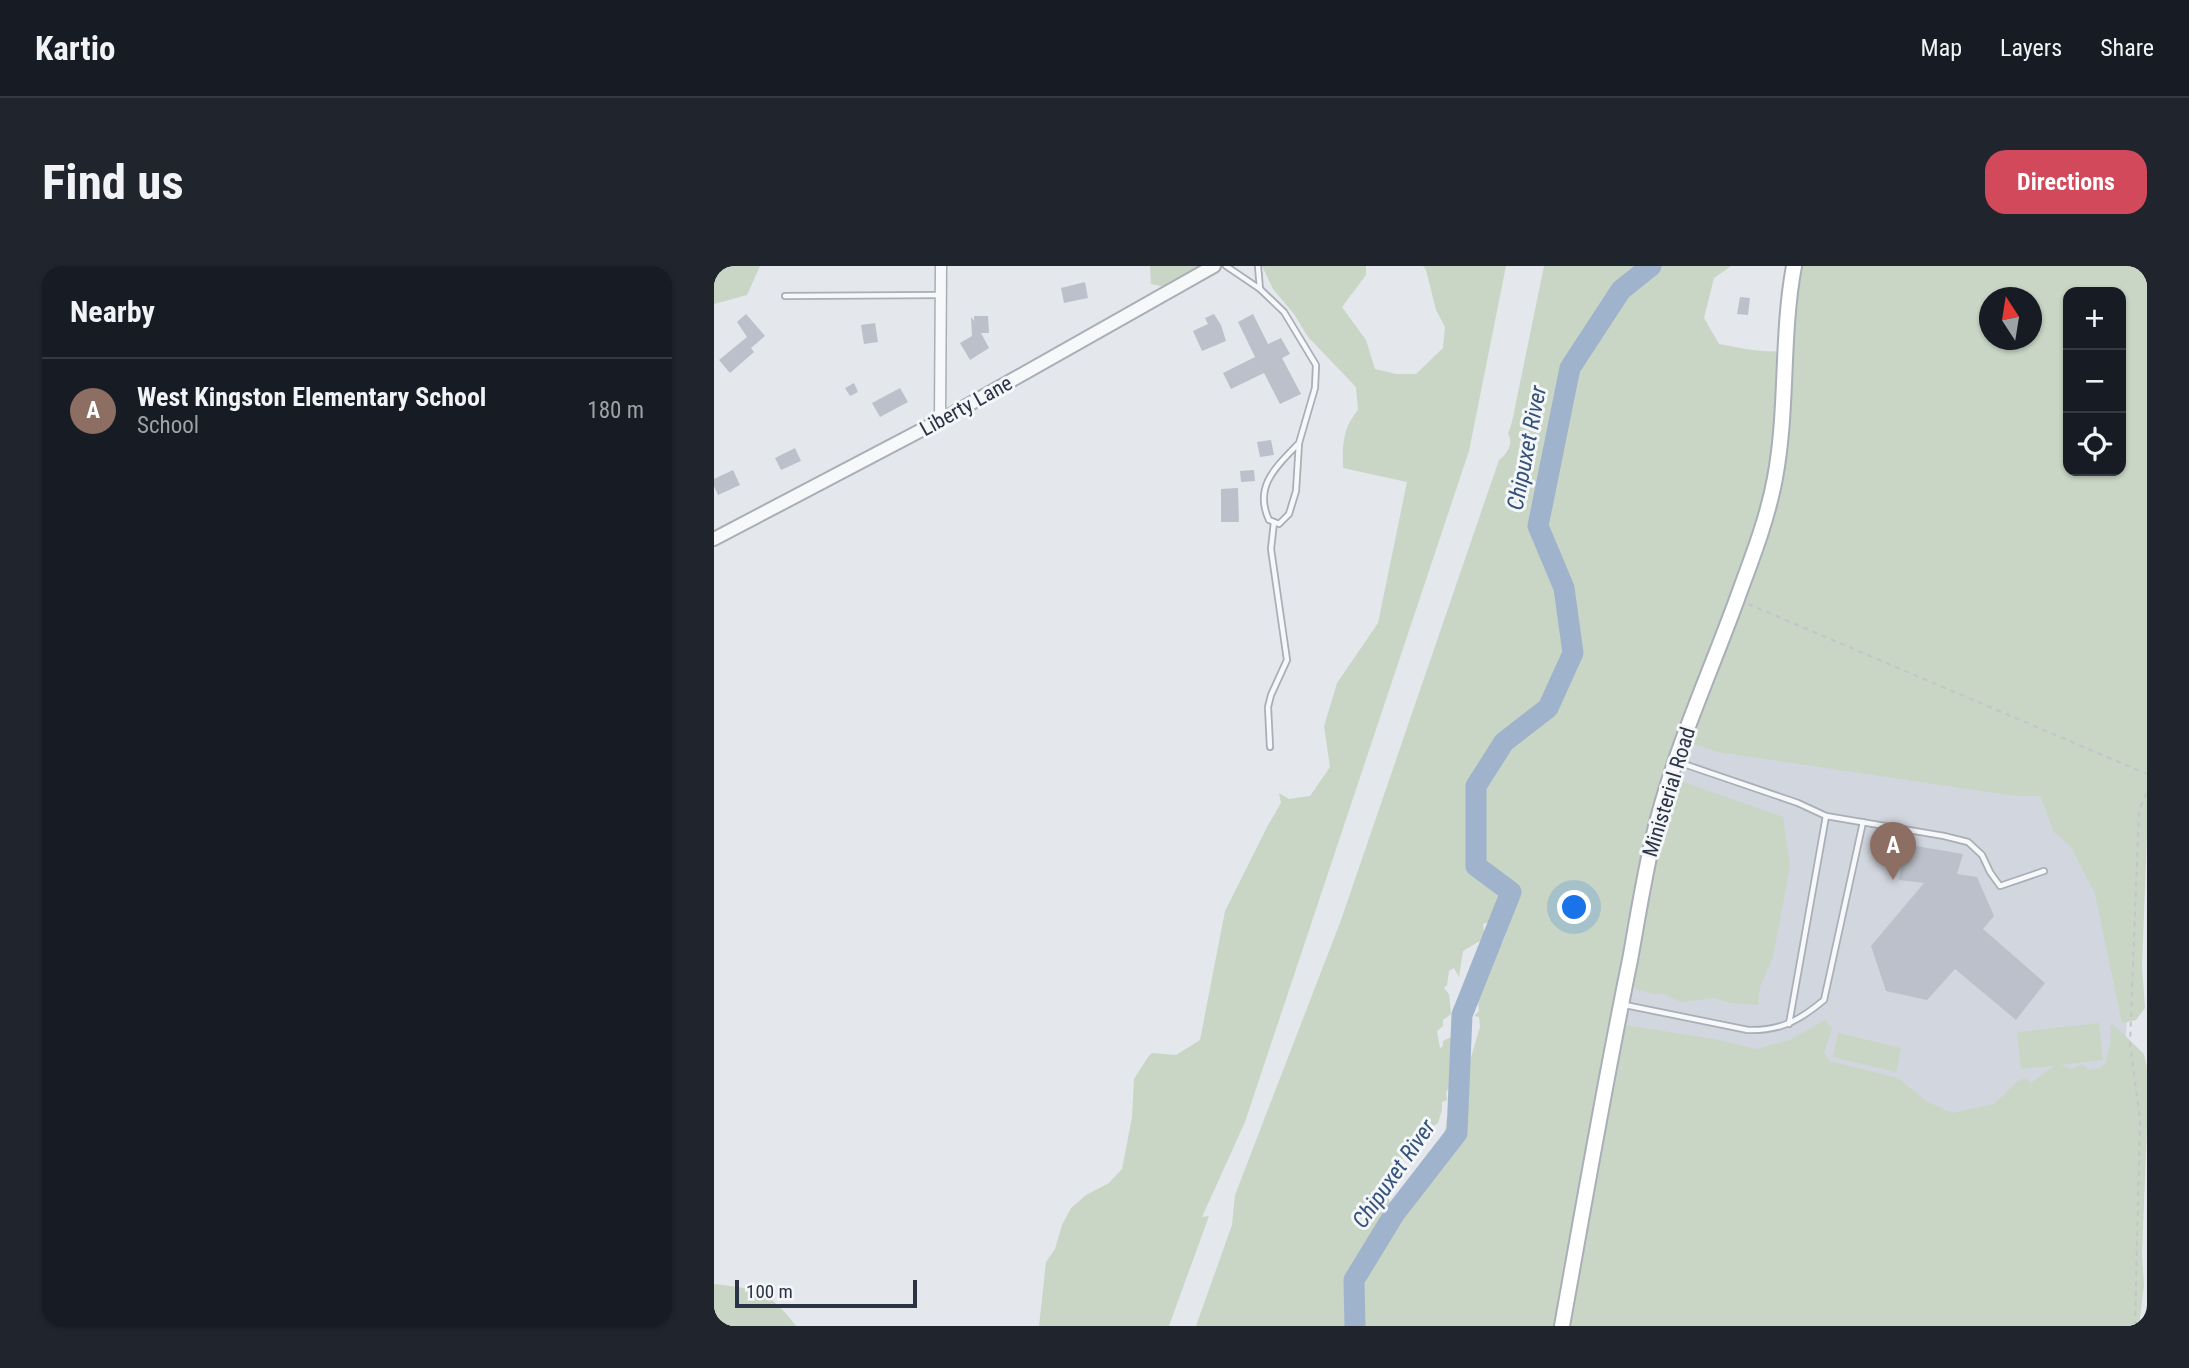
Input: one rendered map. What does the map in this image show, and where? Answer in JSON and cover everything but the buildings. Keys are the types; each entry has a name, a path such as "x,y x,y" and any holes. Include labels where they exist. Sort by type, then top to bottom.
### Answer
{"main road":[{"name":"Ministerial Road","path":"1562,1326 1620,1005 1659,814 1737,600 1767,513 1775,479 1784,400 1788,300 1794,266"}],"street":[{"path":"940,419 941,266"},
{"name":"Liberty Lane","path":"714,539 940,419 1214,266"}],"lane":[{"path":"1226,266 1259,289 1284,312 1316,365 1315,388 1299,443 1297,491 1289,514 1279,524 1269,520 1263,509 1264,492 1272,470 1299,443"},
{"path":"1258,266 1259,289"},
{"path":"785,296 941,295"},
{"path":"1270,747 1268,707 1287,660 1271,549 1273,522"},
{"path":"1677,762 1798,803 1826,816 1968,842 1982,855 2000,886 2044,872"},
{"path":"1789,1024 1826,816"},
{"path":"1620,1005 1748,1030 1789,1024 1804,1017 1824,1000 1863,822"}],"path":[{"path":"1737,600 2147,774"},
{"path":"2135,1326 2140,1120 2130,1043 2139,811 2147,791"}],"shaded area":[{"path":"1711,699 2136,785 2122,1140 1616,1070 1670,805"}],"green space":[{"path":"714,266 760,266 747,295 714,304"},
{"path":"1150,266 1199,266 1203,275 1175,289 1151,284"},
{"path":"1262,266 1366,266 1366,275 1342,307 1366,340 1375,369 1396,374 1416,374 1443,348 1445,327 1436,310 1423,266 1506,266 1469,451 1245,1122 1202,1217 1209,1216 1169,1326 1039,1326 1046,1262 1055,1249 1062,1225 1071,1208 1086,1195 1109,1183 1122,1169 1132,1117 1134,1079 1148,1057 1152,1053 1176,1055 1200,1040 1225,911 1281,803 1279,793 1289,799 1310,796 1330,767 1324,726 1337,683 1378,623 1407,482 1343,468 1344,437 1358,410 1356,387 1308,337 1294,314 1273,289"},
{"path":"1544,266 1731,266 1714,278 1704,318 1719,344 1751,350 1784,351 1793,266 2147,266 2147,835 2142,966 2145,1008 2136,1020 2122,1023 2095,894 2071,847 2054,832 2040,796 2015,796 1718,752 1684,740 1673,778 1783,817 1790,866 1773,957 1760,987 1758,1005 1731,1003 1714,998 1681,1002 1665,994 1653,994 1624,985 1619,1024 1714,1039 1756,1049 1790,1040 1825,1020 1832,1029 1824,1052 1829,1061 1898,1078 1926,1101 1952,1113 1994,1104 2017,1082 2025,1078 2031,1083 2054,1066 2021,1069 2017,1032 2099,1023 2103,1060 2059,1065 2072,1069 2082,1064 2089,1070 2100,1068 2106,1063 2111,1039 2110,1025 2114,1025 2144,1054 2147,1067 2142,1254 2144,1285 2139,1326 1196,1326 1232,1225 1235,1195 1341,920 1499,460 1509,448 1508,434","holes":["1500,911 1508,912 1507,928 1480,989 1479,1011 1474,1016 1479,1017 1480,1027 1463,1084 1447,1118 1443,1142 1425,1166 1397,1220 1392,1223 1386,1221 1386,1208 1390,1205 1387,1188 1394,1182 1393,1168 1398,1166 1399,1160 1405,1158 1412,1148 1412,1141 1422,1137 1425,1141 1432,1140 1433,1126 1438,1123 1442,1102 1447,1100 1452,1062 1456,1060 1453,1036 1443,1041 1440,1048 1437,1031 1443,1026 1443,1020 1451,1014 1449,994 1444,988 1449,971 1454,968 1459,977 1463,951 1485,938 1483,924 1498,919"]},
{"path":"1838,1033 1901,1048 1896,1072 1833,1057"},
{"path":"714,1284 761,1293 778,1305 796,1326 714,1326"}],"waterway":[{"name":"Chipuxet River","path":"1355,1326 1354,1280 1395,1213 1457,1133 1462,1015 1511,892 1476,866 1476,786 1504,742 1548,708 1573,653 1564,588 1538,526 1570,368 1621,290 1651,266"}],"place":[{"name":"West Kingston Elementary School","path":"1893,880"}]}
